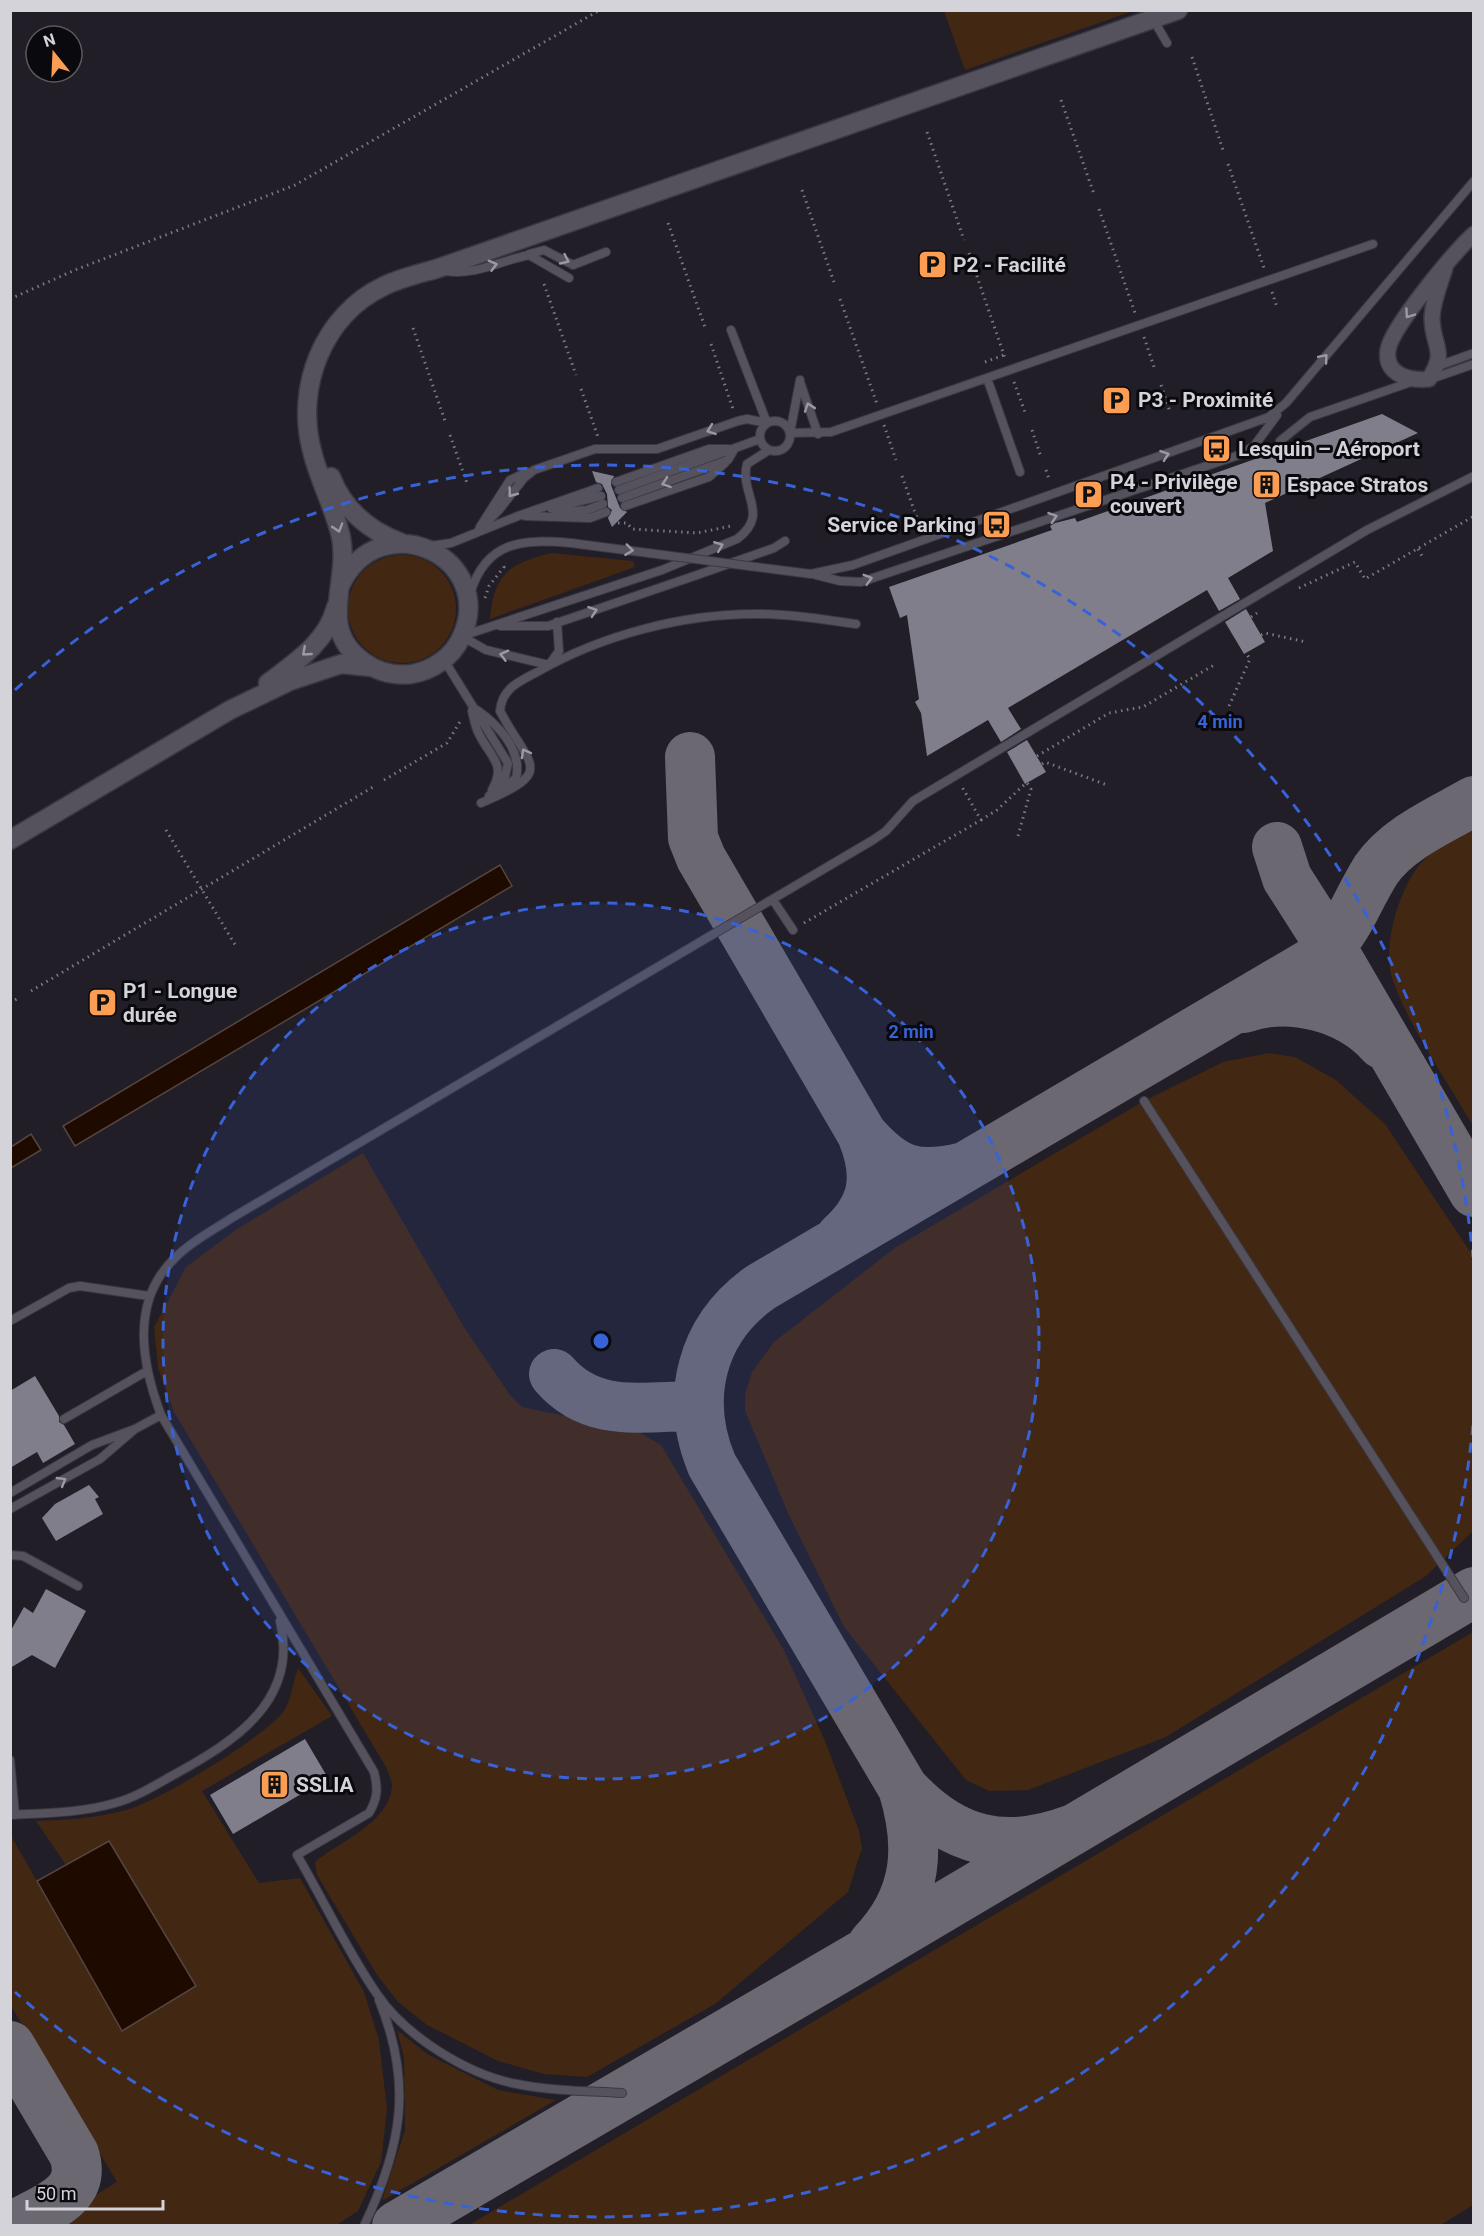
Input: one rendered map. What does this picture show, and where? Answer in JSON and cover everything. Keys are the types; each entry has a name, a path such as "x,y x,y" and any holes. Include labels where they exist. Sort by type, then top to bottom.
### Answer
{"street":[{"path":"230,710 314,645 332,619 344,555 340,535 316,467 308,432 307,396 314,365 325,342 340,321 367,296 403,278 436,269 1178,10"},
{"path":"1445,268 1432,319 1440,357 1438,366 1422,380 1405,378 1391,366 1388,348 1427,288 1473,234"},
{"path":"413,545 386,545 361,557 349,570 338,595 339,627 345,642 361,660 388,673 410,674 424,670 444,659 462,636 476,608 458,573 446,560 413,545 370,528 340,496 321,447 317,405 325,368 340,339 350,327 378,302 436,269"},
{"path":"10,840 230,710 312,672 341,664 374,668"}],"lane":[{"path":"1154,19 1167,43"},
{"path":"476,608 475,581 494,555 506,546 524,542 571,543 811,574 840,581 861,582 1239,454 1254,446 1286,403 1473,181"},
{"path":"478,531 499,510 524,478 534,470 595,449 657,449 747,419 767,423 781,422 790,433 818,434 1373,244"},
{"path":"436,269 458,273 544,250 573,265 606,252"},
{"path":"525,255 534,256 569,278"},
{"path":"731,330 767,423"},
{"path":"1438,366 1473,353"},
{"path":"1280,441 1310,417 1473,364"},
{"path":"987,378 1020,472"},
{"path":"462,636 662,570 737,539 747,532 753,521 754,510 744,475 747,464 769,450 782,449 789,442 800,380 818,434"},
{"path":"811,574 854,565 1252,425 1269,417 1286,403"},
{"path":"767,423 761,429 760,439 769,450"},
{"path":"735,448 728,460 709,477 621,494 735,448 760,439"},
{"path":"364,2226 393,2150 400,2091 398,2058 390,2026 377,1996 297,1855 369,1813 377,1795 374,1772 161,1414 147,1371 143,1332 149,1296 160,1275 176,1256 230,1219 873,840 886,831 913,801 955,775 1367,530 1472,479"},
{"path":"413,545 450,543 518,516 602,500 590,518 518,516"},
{"path":"495,625 534,628 557,622 774,548 785,541"},
{"path":"481,803 518,787 529,775 531,768 528,757 500,711 509,687 549,665 622,636 715,617 754,614 856,624"},
{"path":"549,665 559,651 557,622"},
{"path":"462,636 486,650 549,665"},
{"path":"444,659 471,705 478,734 498,770 493,789 481,803"},
{"path":"471,705 496,723 518,762 516,778 512,783 481,803"},
{"path":"773,900 793,930"},
{"path":"1144,1101 1464,1598"},
{"path":"10,1321 56,1294 80,1286 149,1296"},
{"path":"64,1419 147,1371"},
{"path":"10,1493 92,1445 135,1429 161,1414"},
{"path":"10,1509 100,1459 135,1429"},
{"path":"10,1555 23,1557 78,1586"},
{"path":"10,1760 13,1815 79,1811 116,1803 196,1763 241,1732 271,1697 286,1644 278,1614"},
{"path":"377,1996 400,2020 429,2044 453,2060 484,2074 515,2084 549,2089 622,2093"}],"path":[{"path":"10,299 75,270 295,185 600,10"},
{"path":"1192,57 1224,150"},
{"path":"1061,100 1094,194"},
{"path":"927,132 964,240"},
{"path":"1228,164 1265,273"},
{"path":"801,190 835,285"},
{"path":"1099,209 1137,317"},
{"path":"668,223 706,330"},
{"path":"969,253 1007,362"},
{"path":"544,284 576,375"},
{"path":"1270,287 1277,307"},
{"path":"840,298 878,409"},
{"path":"413,328 445,421"},
{"path":"1141,330 1155,370"},
{"path":"711,344 735,413"},
{"path":"985,362 1004,355"},
{"path":"1012,376 1026,415"},
{"path":"1161,385 1170,412"},
{"path":"581,389 598,439"},
{"path":"883,421 896,460"},
{"path":"1032,430 1041,457"},
{"path":"450,435 468,486"},
{"path":"1046,470 1049,479"},
{"path":"902,476 919,524"},
{"path":"1291,592 1355,562 1365,579 1473,516"},
{"path":"607,523 627,523 632,529 697,533 753,521"},
{"path":"1418,549 1422,556"},
{"path":"476,608 504,567 494,555"},
{"path":"1251,617 1261,611"},
{"path":"1262,635 1265,633 1306,642"},
{"path":"1229,706 1250,659 1246,653"},
{"path":"1037,756 1109,714 1143,707 1214,665"},
{"path":"384,780 447,742 464,716"},
{"path":"1042,764 1046,762 1107,785"},
{"path":"955,775 981,820"},
{"path":"793,930 981,820 1004,804 1026,783 1030,789 1018,836"},
{"path":"32,991 373,787"},
{"path":"166,830 237,948"},
{"path":"10,1003 20,997"}],"shaded area":[{"path":"944,10 1133,11 965,70"},
{"path":"552,553 633,561 635,567 490,619 495,591 506,573 525,561"},
{"path":"402,555 423,559 440,571 452,588 456,609 452,630 440,647 423,659 402,663 381,659 364,647 352,630 348,609 352,588 364,571 381,559"},
{"path":"1473,829 1473,1126 1410,1019 1393,981 1389,950 1396,913 1410,879 1435,850"},
{"path":"500,865 512,886 75,1146 63,1126"},
{"path":"1269,1053 1295,1057 1336,1080 1385,1124 1473,1256 1473,1531 1426,1576 1166,1737 1028,1790 989,1791 966,1780 844,1627 788,1513 745,1411 745,1394 752,1372 774,1342 896,1247 1144,1101 1223,1062"},
{"path":"31,1134 41,1150 11,1168 11,1147"},
{"path":"363,1153 464,1327 510,1395 522,1407 637,1431 661,1445 784,1650 825,1741 859,1831 862,1848 848,1892 715,2004 587,2077 544,2074 498,2061 427,2025 398,2002 377,1975 317,1875 315,1862 373,1821 383,1810 389,1798 391,1779 386,1767 174,1412 158,1368 154,1327 186,1267 237,1229"},
{"path":"1473,1632 1473,2205 1439,2226 469,2225"},
{"path":"298,1668 332,1716 202,1791 259,1883 300,1878 364,1992 379,2040 387,2109 381,2162 358,2211 335,2226 46,2225 117,2182 11,2006 10,1834 122,2030 109,1841 66,1865 36,1821 81,1818 126,1810 161,1795 210,1767 256,1736 284,1711"},
{"path":"109,1841 196,1986 122,2031 37,1881"},
{"path":"397,2030 427,2054 498,2090 556,2100 382,2201 405,2130 404,2057"}],"building":[{"path":"1382,414 1418,433 1265,503 1273,551 1228,578 1240,599 1219,611 1207,590 1008,708 1021,729 1001,742 988,720 927,756 921,713 915,702 919,699 907,615 900,618 889,587 1052,530 1050,526 1055,523 1075,518 1077,522"},
{"path":"592,471 614,476 611,485 620,508 627,512 612,527 608,518 612,510 608,507 607,494 602,484 596,482"},
{"path":"1246,609 1265,642 1244,654 1225,622"},
{"path":"1027,740 1046,772 1025,784 1007,752"},
{"path":"35,1376 59,1416 59,1422 64,1425 75,1444 43,1463 37,1452 10,1468 10,1391"},
{"path":"89,1485 99,1497 95,1499 103,1514 56,1541 42,1518 55,1504"},
{"path":"46,1589 86,1611 55,1668 32,1655 10,1668 10,1632 24,1607 33,1613"},
{"name":"SSLIA","path":"305,1739 328,1778 327,1783 315,1791 313,1787 233,1834 210,1795"}],"taxiway":[{"path":"690,757 693,838 701,858 862,1134"},
{"path":"1074,1829 1049,1837 1025,1841 1003,1842 981,1839 961,1832 941,1821 922,1807 903,1788 712,1465 699,1415 699,1390 712,1344 724,1323 761,1287 1315,961 1344,928 1376,870 1385,859 1408,839 1474,801"},
{"path":"1277,847 1287,878 1331,947 1474,1192"},
{"path":"1244,1008 1262,1003 1280,1002 1318,1006 1353,1021 1382,1044"},
{"path":"841,1237 861,1214 871,1190 871,1163 862,1134 885,1156 907,1169 932,1172 964,1167"},
{"path":"554,1374 569,1388 585,1398 602,1404 638,1408 697,1406"},
{"path":"397,2226 857,1958 1474,1592"},
{"path":"873,1944 899,1908 912,1870 912,1831 903,1788"},
{"path":"10,2046 74,2154 77,2169 75,2181 61,2199 14,2226"}],"place":[{"name":"P2 - Facilité","path":"932,265"},
{"name":"P3 - Proximité","path":"1117,400"},
{"name":"Lesquin – Aéroport","path":"1217,449"},
{"name":"Espace Stratos","path":"1266,485"},
{"name":"P4 - Privilège couvert","path":"1089,494"},
{"name":"Service Parking","path":"997,525"},
{"name":"P1 - Longue durée","path":"102,1003"},
{"name":"SSLIA","path":"275,1785"}]}
